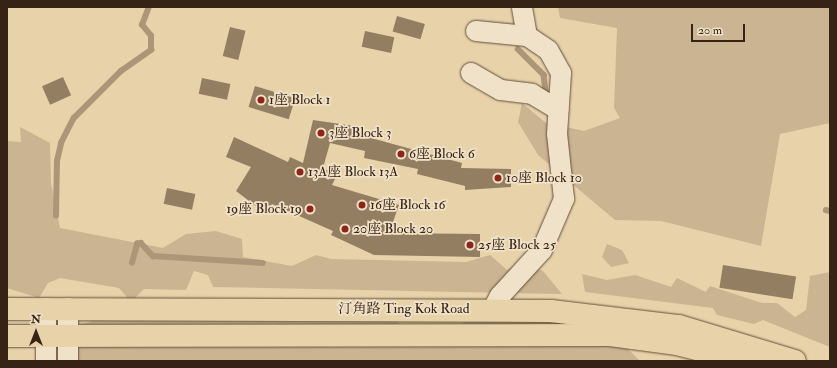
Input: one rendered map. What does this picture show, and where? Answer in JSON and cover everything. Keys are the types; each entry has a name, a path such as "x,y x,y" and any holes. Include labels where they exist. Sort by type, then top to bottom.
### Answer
{"main road":[{"name":"汀角路 Ting Kok Road","path":"7,308 493,309 658,322 736,341 795,361"},
{"name":"汀角路 Ting Kok Road","path":"7,336 610,335 677,344 743,361"}],"street":[{"path":"522,7 527,36"},
{"path":"476,31 527,36 548,50 561,73 557,134 564,199 558,219 542,250 500,296 493,309"},
{"path":"471,73 502,90 532,94 559,110"},
{"path":"46,308 46,361"},
{"path":"68,308 68,361"}],"shaded area":[{"path":"558,7 830,7 830,123 780,134 761,246 661,221 615,220 538,155 518,122 522,103 546,123 584,131 620,118 614,108 617,28 560,18"},
{"path":"20,127 50,143 51,183 60,228 163,248 186,234 216,231 242,239 243,257 292,266 316,255 331,259 466,262 490,255 507,270 521,263 543,271 562,294 213,287 208,275 194,271 186,290 144,289 131,302 119,288 60,278 48,283 39,298 7,288 7,141 21,142"},
{"path":"607,244 622,250 629,263 611,267 602,257"},
{"path":"830,272 830,347 763,320 754,324 717,315 713,308 585,292 582,274 607,280 635,275 671,287 677,278 706,292 710,286 762,303 777,303 795,317 806,310 810,276"},
{"path":"104,305 392,317 406,330 438,335 471,319 545,321 587,335 619,340 640,361 59,361 70,327 90,322"}],"building":[{"path":"397,16 425,24 420,39 393,31"},
{"path":"230,27 246,31 238,60 223,56"},
{"path":"365,31 394,37 391,53 362,47"},
{"path":"63,77 71,95 50,105 42,86"},
{"path":"202,78 230,84 227,100 199,94"},
{"path":"255,86 295,98 289,119 249,107"},
{"path":"313,120 354,126 353,133 462,163 461,168 511,169 511,187 465,190 465,186 417,174 418,169 364,158 365,151 330,143 323,168 337,175 332,185 399,205 389,233 480,234 480,257 374,255 331,235 333,231 272,204 266,214 236,191 251,167 226,157 234,137 288,162 290,157 303,163"},
{"path":"167,188 195,194 192,210 164,204"},
{"path":"723,265 796,277 792,299 719,288"}],"waterway":[{"path":"56,216 57,161 61,143 74,118 121,71 151,50 151,36 142,25 149,7"},
{"path":"518,49 544,75 547,98"},
{"path":"826,210 830,211"},
{"path":"132,263 137,244 141,243 153,256 263,263"}],"place":[{"name":"1座 Block 1","path":"261,100"},
{"name":"3座 Block 3","path":"321,133"},
{"name":"6座 Block 6","path":"401,154"},
{"name":"13A座 Block 13A","path":"300,172"},
{"name":"10座 Block 10","path":"498,178"},
{"name":"16座 Block 16","path":"362,205"},
{"name":"19座 Block 19","path":"310,209"},
{"name":"20座 Block 20","path":"345,229"},
{"name":"25座 Block 25","path":"470,245"}]}
